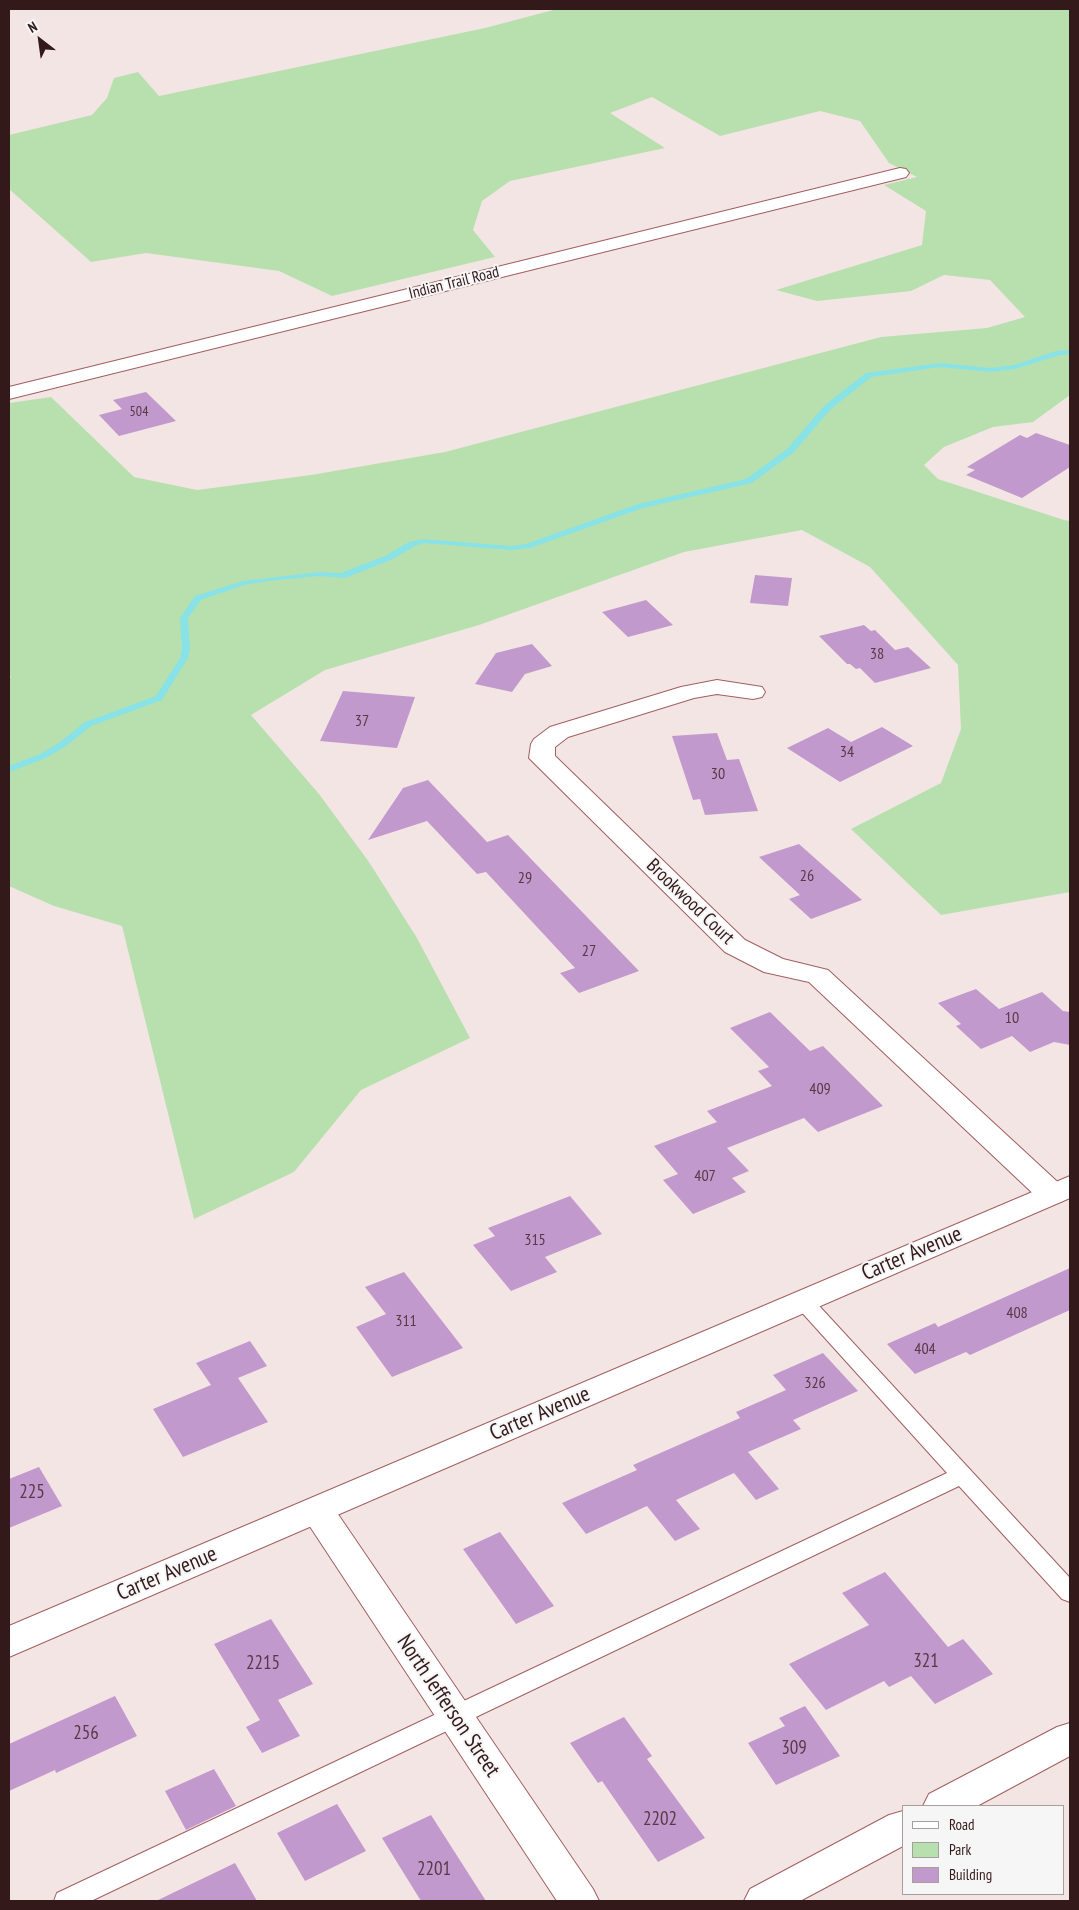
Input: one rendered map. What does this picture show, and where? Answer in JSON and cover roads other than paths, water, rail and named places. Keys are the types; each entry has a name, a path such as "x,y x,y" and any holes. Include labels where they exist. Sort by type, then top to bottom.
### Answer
{"street":[{"name":"Indian Trail Road","path":"9,393 900,173"},
{"name":"Brookwood Court","path":"753,692 717,687 559,732 543,744 542,758 734,946 774,966 818,976 1061,1190"},
{"name":"Carter Avenue","path":"9,1642 1061,1190"},
{"name":"North Jefferson Street","path":"317,1510 579,1901"},
{"path":"944,1805 1070,1738"},
{"path":"764,1901 902,1828"}],"lane":[{"path":"803,1301 1070,1593"},
{"path":"66,1901 963,1475"}],"waterway":[{"path":"9,769 43,756 63,744 88,724 159,698 184,658 186,649 184,618 198,598 243,583 269,579 319,574 342,576 388,558 412,544 424,541 511,548 527,546 641,506 749,481 790,451 828,407 869,375 940,365 991,370 1015,367 1059,353 1070,352"}]}
